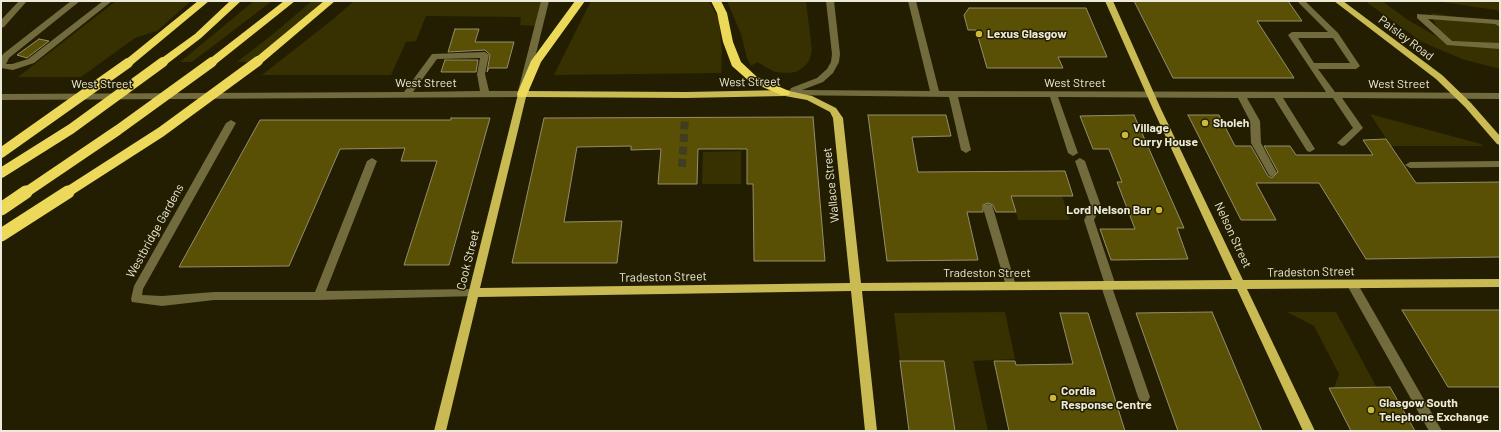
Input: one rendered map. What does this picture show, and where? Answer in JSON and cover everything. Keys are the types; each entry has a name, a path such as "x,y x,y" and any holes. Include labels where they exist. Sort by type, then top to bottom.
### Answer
{"highway":[{"path":"1,153 128,63 204,1"},
{"path":"1,173 71,129 164,62 198,36 236,1"},
{"path":"1,209 118,130 212,62 290,1"},
{"path":"1,235 155,136 258,62 330,1"},
{"path":"522,94 536,61 580,1"},
{"path":"716,1 722,13 728,42 736,64 753,78 785,93"}],"main road":[{"name":"Nelson Street","path":"1109,1 1309,431"},
{"name":"Paisley Road","path":"1338,1 1439,77 1459,96 1500,142"},
{"name":"West Street","path":"522,94 686,95 785,93"},
{"name":"Wallace Street","path":"785,93 809,98 833,110 838,118 871,431"},
{"name":"Cook Street","path":"440,431 522,94"},
{"name":"Tradeston Street","path":"474,293 856,287 1241,286 1500,283"}],"street":[{"path":"1,25 23,1"},
{"path":"76,1 6,56 2,64 5,67 13,67 31,61 108,1"},
{"path":"522,94 545,1"},
{"path":"785,93 820,80 830,71 835,62 836,54 830,1"},
{"path":"912,1 935,94"},
{"path":"1301,1 1335,35 1356,66 1312,66"},
{"path":"1500,24 1497,22 1420,16 1450,43 1500,46"},
{"path":"1335,35 1292,34 1312,66 1358,128 1342,143"},
{"path":"406,95 435,56 485,55 481,74 485,94"},
{"name":"West Street","path":"785,93 1500,96"},
{"name":"West Street","path":"1,97 522,94"},
{"path":"953,94 966,150"},
{"path":"1053,94 1096,206 1089,220 1144,397"},
{"path":"1241,95 1255,121 1256,143 1272,173"},
{"path":"1277,95 1310,149"},
{"name":"Westbridge Gardens","path":"231,123 138,289 136,299 162,301 214,296 319,296 474,293"},
{"path":"319,296 372,161"},
{"path":"1410,165 1500,164"},
{"path":"988,208 1012,286"},
{"path":"1352,284 1436,431"}],"shaded area":[{"path":"116,1 191,1 157,31 135,38 81,77 18,77"},
{"path":"254,1 272,1 192,62 180,62"},
{"path":"312,1 324,1 302,22 251,62 237,62 273,34"},
{"path":"354,1 542,1 536,26 520,25 521,17 426,16 416,41 406,42 391,75 262,75"},
{"path":"591,1 709,1 719,20 722,51 721,73 554,75"},
{"path":"727,1 806,1 812,51 809,61 804,67 796,72 787,73 775,72 757,62 751,66 747,58 741,34"},
{"path":"1365,1 1382,1 1408,20 1441,39 1431,13 1500,23 1500,69 1462,59 1422,42"},
{"path":"1436,1 1500,1 1500,12 1496,10"},
{"path":"1370,114 1481,144 1483,146 1391,146"},
{"path":"741,151 741,184 702,184 703,152"},
{"path":"1011,196 1062,196 1070,220 1018,220"},
{"path":"1005,312 1015,359 973,361 988,431 955,431 944,361 900,361 894,313"},
{"path":"1287,312 1336,312 1377,388 1334,388 1339,374 1314,326"}],"building":[{"path":"1134,1 1288,1 1302,21 1257,21 1294,78 1173,78"},
{"path":"969,8 1086,8 1107,57 1058,57 1063,68 987,68 976,30 968,30 964,15"},
{"path":"455,29 479,29 475,42 514,42 507,68 489,68 487,72 490,55 485,50 448,52"},
{"path":"39,39 49,41 27,58 17,55"},
{"path":"445,60 478,60 476,72 441,72"},
{"path":"868,115 946,115 951,136 912,137 918,172 1065,171 1073,196 1011,196 1016,212 996,212 993,205 988,203 983,205 983,212 967,212 978,260 887,261"},
{"path":"1134,115 1184,228 1177,228 1188,259 1111,260 1100,229 1135,229 1117,182 1122,182 1109,149 1093,149 1080,116"},
{"path":"1188,115 1219,115 1235,146 1251,146 1268,176 1272,178 1278,172 1264,146 1290,146 1296,155 1373,155 1363,140 1386,139 1416,183 1500,182 1500,257 1366,259 1319,183 1256,183 1276,220 1241,220"},
{"path":"813,117 825,261 754,261 753,184 747,184 747,149 698,149 697,184 658,184 661,149 631,150 631,146 577,147 564,222 622,221 617,263 512,263 544,118"},
{"path":"451,118 490,118 449,265 404,265 437,161 401,161 405,148 340,149 289,266 179,267 260,120 451,120"},
{"path":"1402,310 1500,310 1500,387 1448,387"},
{"path":"1212,312 1262,431 1178,431 1136,313"},
{"path":"1060,313 1088,313 1125,431 1009,431 994,361 1015,361 1016,365 1073,364"},
{"path":"900,361 944,361 955,431 909,431"},
{"name":"Glasgow South Telephone Exchange","path":"1390,387 1415,431 1351,431 1329,388"}],"tunnel":[{"path":"682,167 685,117"}],"place":[{"name":"Lexus Glasgow","path":"979,34"},
{"name":"Sholeh","path":"1205,123"},
{"name":"Village Curry House","path":"1125,135"},
{"name":"Lord Nelson Bar","path":"1159,210"},
{"name":"Cordia Response Centre","path":"1053,398"},
{"name":"Glasgow South Telephone Exchange","path":"1371,410"}]}
